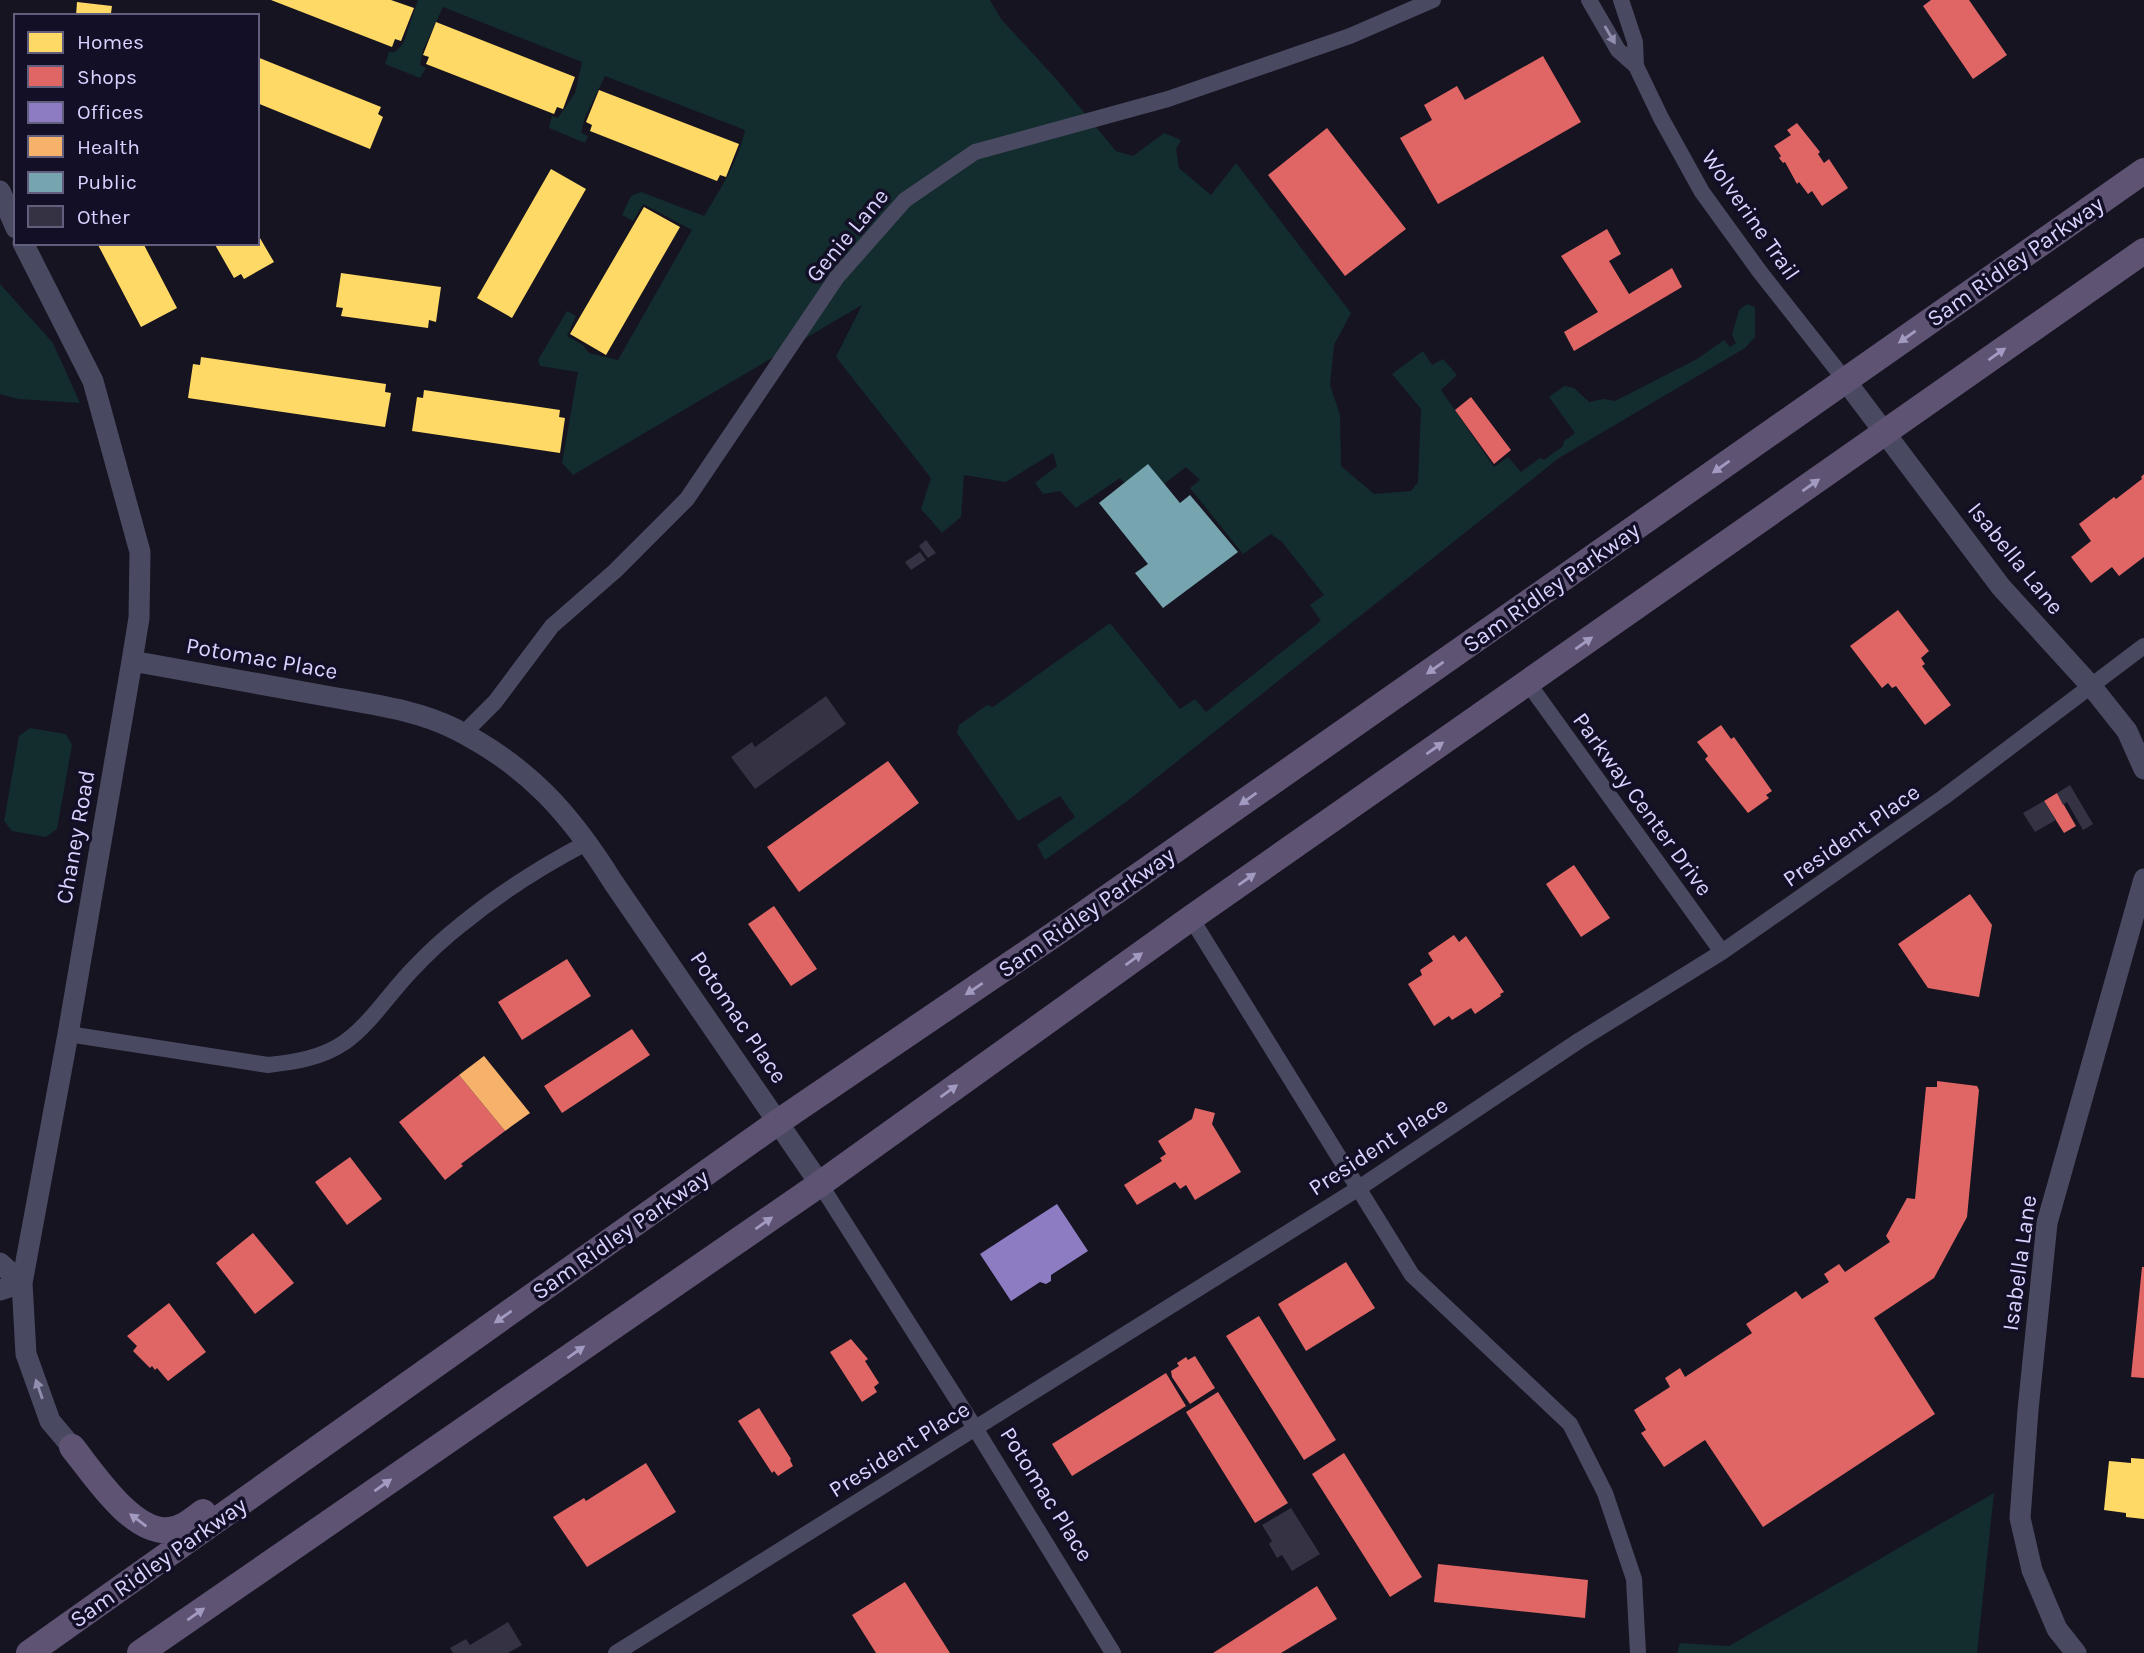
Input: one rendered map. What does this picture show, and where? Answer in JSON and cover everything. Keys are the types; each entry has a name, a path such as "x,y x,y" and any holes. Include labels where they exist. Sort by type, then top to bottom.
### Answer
{"main road":[{"name":"Sam Ridley Parkway","path":"29,1653 778,1122 1071,923 2144,171"},
{"path":"140,1653 820,1184 1191,918 2144,251"},
{"path":"72,1447 136,1521 152,1530 169,1530 182,1527 328,1426 426,1372"}],"street":[{"name":"Genie Lane","path":"463,734 495,702 552,626 615,571 687,499 837,277 905,200 975,152 1168,99 1350,36 1433,0"},
{"name":"Wolverine Trail","path":"1589,0 1618,50 1636,66 1702,192 1760,272 1845,380"},
{"name":"Wolverine Trail","path":"1621,0 1635,42 1636,66"},
{"path":"0,191 14,223"},
{"name":"Chaney Road","path":"24,245 93,381 140,552 139,618 68,1034 22,1283 26,1354 50,1421 72,1447"},
{"name":"Isabella Lane","path":"1845,380 2001,587 2092,687 2127,731 2144,769"},
{"name":"President Place","path":"616,1653 1359,1188 1580,1040 1722,952 1944,797 2144,646"},
{"name":"Potomac Place","path":"132,661 400,710 453,728 495,753 536,783 572,820 588,842 820,1184 975,1428 1113,1653"},
{"name":"Parkway Center Drive","path":"1528,682 1722,952"},
{"path":"68,1034 268,1065 299,1061 324,1053 345,1042 369,1019 411,970 462,923 549,863 588,842"},
{"name":"Isabella Lane","path":"2076,1653 2057,1629 2036,1580 2020,1518 2028,1410 2047,1223 2141,905 2144,879"},
{"path":"1191,918 1412,1275 1570,1424 1605,1493 1634,1579 1638,1653"},
{"path":"0,1263 22,1283"},
{"path":"0,1290 22,1283"}],"green space":[{"path":"418,0 990,0 1001,19 1057,80 1116,151 1133,156 1164,133 1181,140 1176,149 1179,168 1211,195 1236,163 1351,313 1334,345 1330,385 1340,415 1341,466 1374,494 1411,491 1418,482 1421,409 1392,374 1423,351 1432,365 1443,359 1457,375 1441,390 1494,467 1508,457 1521,472 1540,458 1544,460 1575,433 1549,397 1564,386 1574,388 1589,402 1604,399 1615,401 1697,359 1724,340 1730,347 1736,343 1732,335 1739,310 1747,304 1755,307 1755,337 1745,348 1559,458 1126,802 1045,860 1037,845 1075,817 1060,796 1018,821 957,733 959,725 987,705 993,707 1110,623 1180,709 1195,699 1206,712 1321,621 1310,605 1324,595 1282,542 1271,534 1243,554 1190,488 1200,480 1186,467 1164,484 1148,465 1125,483 1120,478 1076,508 1060,491 1043,494 1035,483 1057,466 1053,453 1006,482 964,475 961,517 942,533 921,509 931,478 836,357 862,305 573,475 562,463 578,372 540,366 538,360 567,311 576,316 567,336 583,345 589,353 618,360 692,230 643,204 633,221 622,215 631,196 641,192 704,216 723,185 745,130 605,76 585,117 581,133 588,136 585,143 549,128 552,116 558,118 575,93 582,62 443,7 423,50 420,65 426,68 420,78 385,64 389,52 395,52 403,44"},
{"path":"0,284 53,343 80,403 18,399 0,394"},
{"path":"30,728 66,734 72,745 57,829 46,837 12,831 4,821 19,736"},
{"path":"1994,1493 1977,1653 1677,1653 1680,1643 1729,1646"}],"building: Homes":[{"path":"271,0 391,0 414,8 401,41 395,39 392,47"},
{"path":"77,2 112,6 111,13 115,14 76,14"},
{"path":"436,22 575,77 563,109 557,107 554,114 426,64 429,57 423,55"},
{"path":"259,58 381,107 378,114 383,117 370,149 259,104"},
{"path":"599,90 739,144 726,177 720,175 717,181 590,131 592,125 586,122"},
{"path":"551,169 586,189 512,318 477,298"},
{"path":"644,207 680,227 606,355 570,334"},
{"path":"259,236 274,262 244,279 241,274 234,278 215,245 259,245"},
{"path":"98,245 144,245 177,308 141,327"},
{"path":"341,273 441,287 436,322 429,320 428,328 341,316 343,308 336,307"},
{"path":"201,357 386,384 385,392 391,393 385,427 188,398 193,364 200,365"},
{"path":"424,390 560,410 559,417 565,418 560,453 412,431 417,397 423,398"},
{"path":"2131,1458 2144,1459 2144,1519 2104,1510 2109,1461 2131,1463"}],"building: Shops":[{"path":"1931,0 1969,0 2007,55 1973,79 1923,6"},
{"path":"1543,56 1581,122 1438,204 1400,138 1432,120 1424,105 1457,86 1465,100"},
{"path":"1797,123 1820,152 1818,154 1824,163 1829,159 1848,188 1822,206 1812,191 1808,194 1799,182 1797,184 1774,146 1791,135 1787,130"},
{"path":"1327,128 1406,229 1345,276 1268,175"},
{"path":"1607,229 1621,254 1609,261 1629,294 1672,268 1682,287 1574,351 1564,332 1598,312 1561,256"},
{"path":"1471,397 1511,450 1494,464 1455,410"},
{"path":"2144,474 2144,557 2119,576 2112,567 2091,583 2071,557 2091,541 2079,524 2142,479"},
{"path":"1898,610 1929,651 1921,658 1925,664 1922,666 1951,705 1925,725 1896,686 1892,688 1888,683 1882,688 1850,646"},
{"path":"1721,725 1731,739 1734,737 1772,791 1766,795 1769,798 1748,813 1705,759 1708,756 1697,742"},
{"path":"888,761 919,803 799,892 767,847"},
{"path":"2057,793 2076,826 2064,833 2044,801"},
{"path":"1574,865 1610,918 1581,937 1546,884"},
{"path":"1970,894 1992,925 1979,997 1928,988 1898,944"},
{"path":"774,906 817,969 791,986 748,924"},
{"path":"1454,935 1459,942 1466,936 1504,992 1475,1014 1471,1008 1452,1020 1449,1016 1434,1026 1408,984 1422,975 1420,970 1433,961 1428,953"},
{"path":"567,959 591,996 522,1040 498,1002"},
{"path":"632,1029 650,1055 562,1113 544,1086"},
{"path":"459,1075 505,1131 461,1164 463,1166 445,1180 399,1122"},
{"path":"1937,1081 1977,1086 1979,1090 1967,1217 1934,1278 1874,1318 1935,1414 1763,1527 1705,1440 1664,1467 1641,1433 1646,1430 1634,1410 1670,1387 1665,1378 1680,1368 1685,1377 1752,1333 1746,1324 1796,1291 1802,1299 1829,1282 1824,1274 1839,1264 1845,1272 1890,1242 1886,1236 1907,1198 1915,1199 1926,1087 1937,1087"},
{"path":"1195,1108 1215,1113 1212,1124 1241,1172 1195,1200 1186,1185 1180,1189 1175,1182 1137,1205 1124,1185 1162,1161 1160,1158 1166,1154 1158,1141 1192,1119"},
{"path":"350,1157 382,1199 347,1225 315,1182"},
{"path":"253,1233 294,1283 255,1314 216,1263"},
{"path":"1346,1262 1375,1308 1306,1351 1278,1304"},
{"path":"2144,1267 2144,1378 2131,1377"},
{"path":"169,1303 206,1352 168,1381 157,1368 150,1368 133,1351 137,1346 127,1336"},
{"path":"1259,1316 1336,1440 1304,1460 1226,1336"},
{"path":"851,1339 868,1359 865,1361 879,1383 874,1387 877,1392 862,1402 830,1352"},
{"path":"1195,1356 1215,1388 1190,1404 1172,1377 1171,1371 1186,1357 1188,1360"},
{"path":"1166,1373 1186,1406 1072,1476 1052,1444"},
{"path":"1218,1392 1288,1503 1255,1523 1186,1412"},
{"path":"759,1408 793,1466 778,1476 774,1471 772,1473 738,1421"},
{"path":"1344,1453 1422,1577 1390,1597 1312,1474"},
{"path":"646,1463 676,1512 587,1567 553,1517 584,1498 586,1501"},
{"path":"1438,1564 1588,1580 1585,1618 1434,1602"},
{"path":"905,1582 950,1653 876,1653 852,1615"},
{"path":"1317,1586 1337,1619 1281,1653 1213,1653"}],"building: Offices":[{"path":"1057,1204 1088,1251 1051,1275 1051,1281 1046,1284 1040,1282 1011,1301 980,1254"}],"building: Health":[{"path":"484,1056 530,1113 505,1131 459,1075"}],"building: Public":[{"path":"1148,464 1180,503 1190,495 1238,552 1163,608 1135,573 1148,564 1099,503"}],"building: Other":[{"path":"926,540 936,553 928,558 919,546"},
{"path":"920,552 926,560 911,570 905,562"},
{"path":"826,696 846,724 755,789 731,757 752,742 755,747"},
{"path":"2070,785 2093,824 2083,830 2067,802 2063,805 2057,793"},
{"path":"2044,801 2056,820 2035,832 2023,813"},
{"path":"1291,1508 1320,1554 1292,1571 1282,1555 1277,1558 1269,1544 1272,1541 1262,1525"},
{"path":"508,1622 522,1645 508,1653 453,1653 450,1648 466,1639 470,1645"}]}
